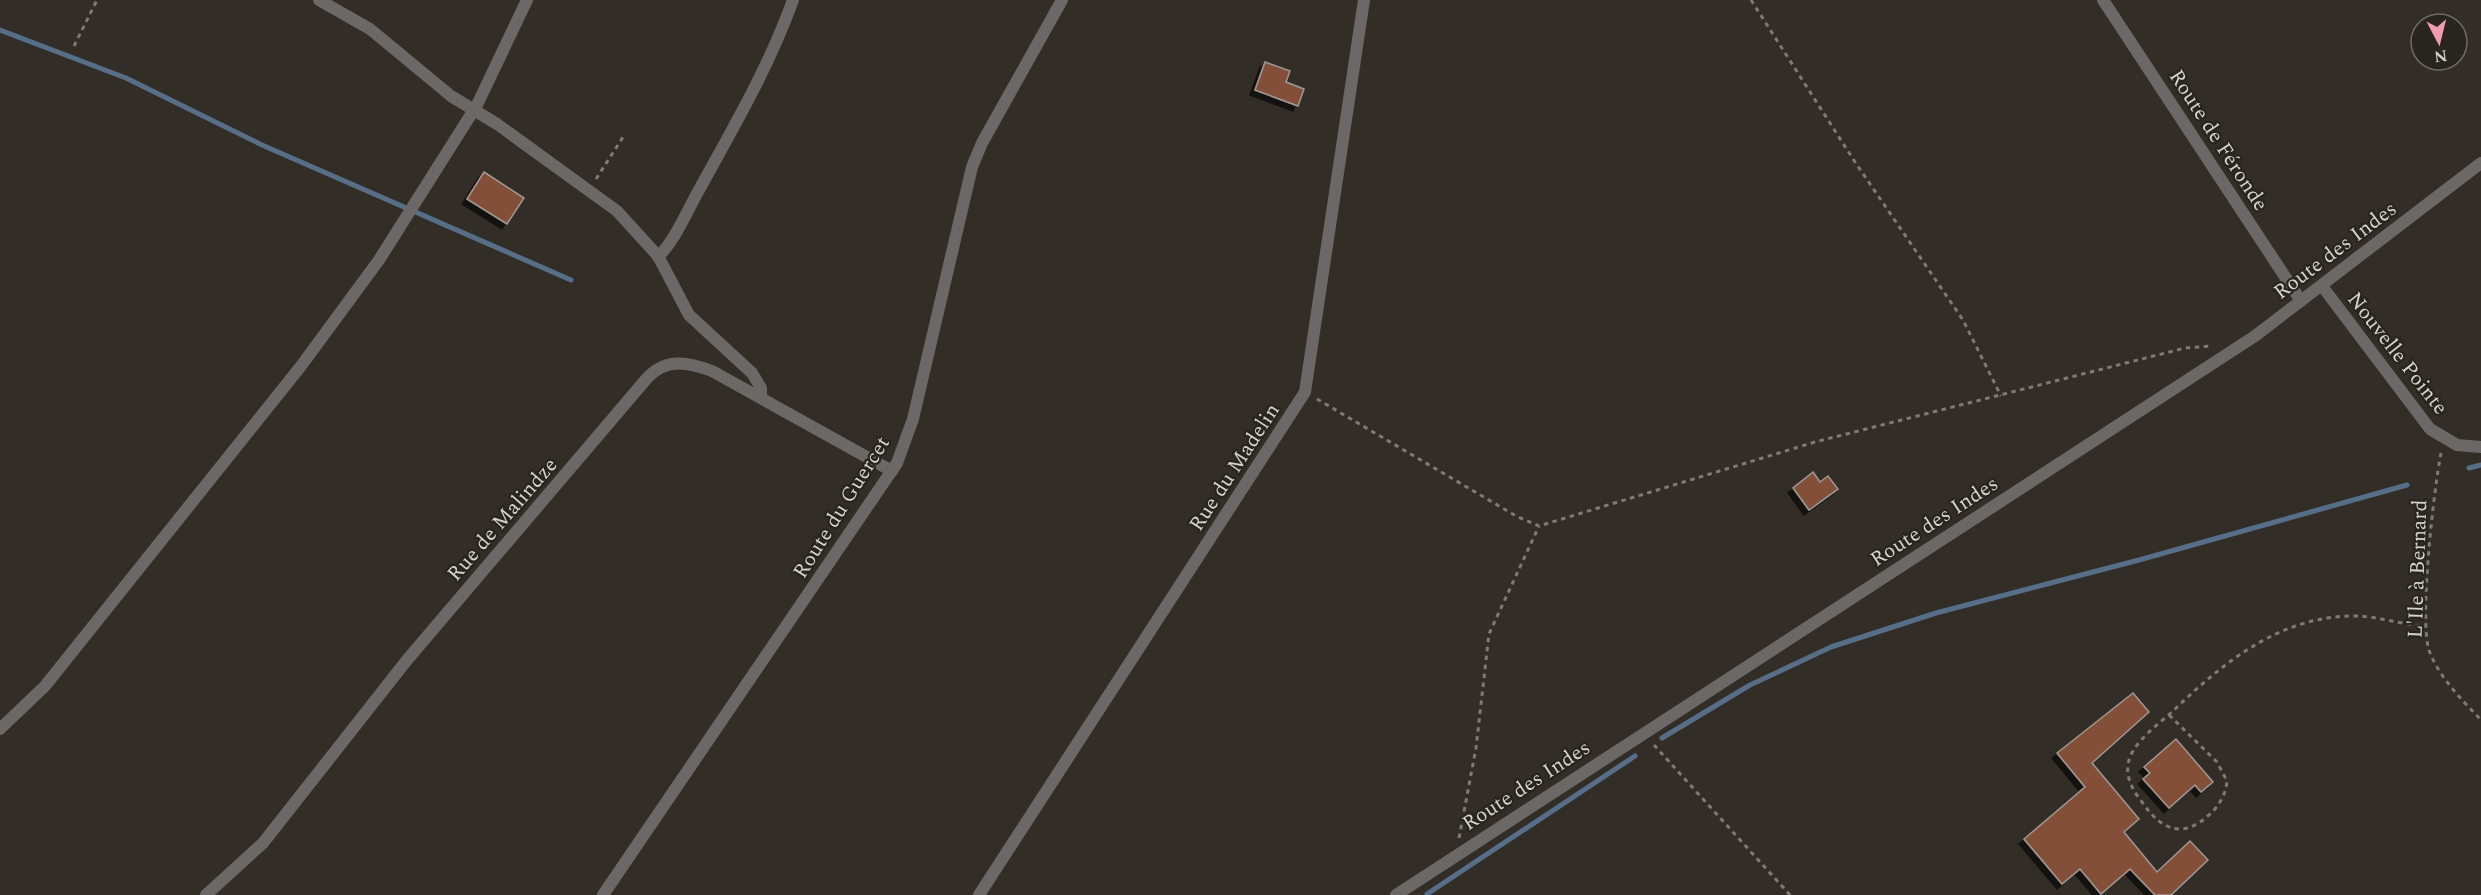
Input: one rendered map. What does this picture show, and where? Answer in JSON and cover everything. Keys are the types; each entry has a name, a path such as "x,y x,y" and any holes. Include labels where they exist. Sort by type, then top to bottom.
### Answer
{"street":[{"path":"319,0 370,29 442,90 589,190 621,215 658,257 689,315 752,373 762,391 761,397"},
{"path":"0,729 45,686 301,366 407,217 474,110 527,0"},
{"path":"658,257 676,231 750,97 778,41 793,0"},
{"name":"Route du Guercet","path":"603,895 892,471 902,452 913,419 972,167 982,143 1062,0"},
{"name":"Rue du Madelin","path":"979,895 1305,393 1364,0"},
{"name":"Route de Féronde","path":"2103,0 2301,301"},
{"name":"Route des Indes","path":"1395,895 1642,732 2231,351 2322,286 2481,163"},
{"name":"Nouvelle Pointe","path":"2322,286 2430,429 2457,445 2481,447"},
{"name":"Rue de Malindze","path":"206,895 263,843 407,660 653,372 671,363 691,364 732,380 892,471"}],"path":[{"path":"74,46 97,0"},
{"path":"1751,0 1855,162 1963,320 2001,396"},
{"path":"589,190 625,134"},
{"path":"1305,393 1516,516 1539,526 1815,442 2185,348 2215,346 2231,351"},
{"name":"L'Ile à Bernard","path":"2446,440 2436,490 2426,640 2433,658 2481,720"},
{"path":"1463,849 1459,842 1460,826 1476,748 1489,634 1539,526"},
{"path":"2169,715 2217,762 2227,781 2222,801 2205,819 2192,827 2181,829 2163,825 2152,817 2132,786 2127,768 2135,749 2169,715 2229,661 2260,641 2318,621 2351,616 2426,626"},
{"path":"1642,732 1790,895"}],"building":[{"path":"1265,62 1290,71 1286,82 1304,89 1298,106 1255,90"},
{"path":"484,172 524,198 507,224 467,199"},
{"path":"1813,472 1820,482 1828,476 1838,489 1809,510 1793,488"},
{"path":"2133,693 2149,712 2092,763 2139,819 2124,832 2157,872 2190,841 2208,860 2171,895 2155,895 2130,869 2101,894 2080,869 2062,884 2024,839 2085,787 2057,753"},
{"path":"2176,739 2213,782 2201,792 2195,785 2169,808 2143,779 2150,773 2144,767"}],"waterway":[{"path":"0,30 126,78 262,145 571,280"},
{"path":"2469,468 2481,465"},
{"path":"1662,738 1750,685 1831,647 1936,613 2139,560 2407,485"},
{"path":"1427,894 1635,756"}]}
